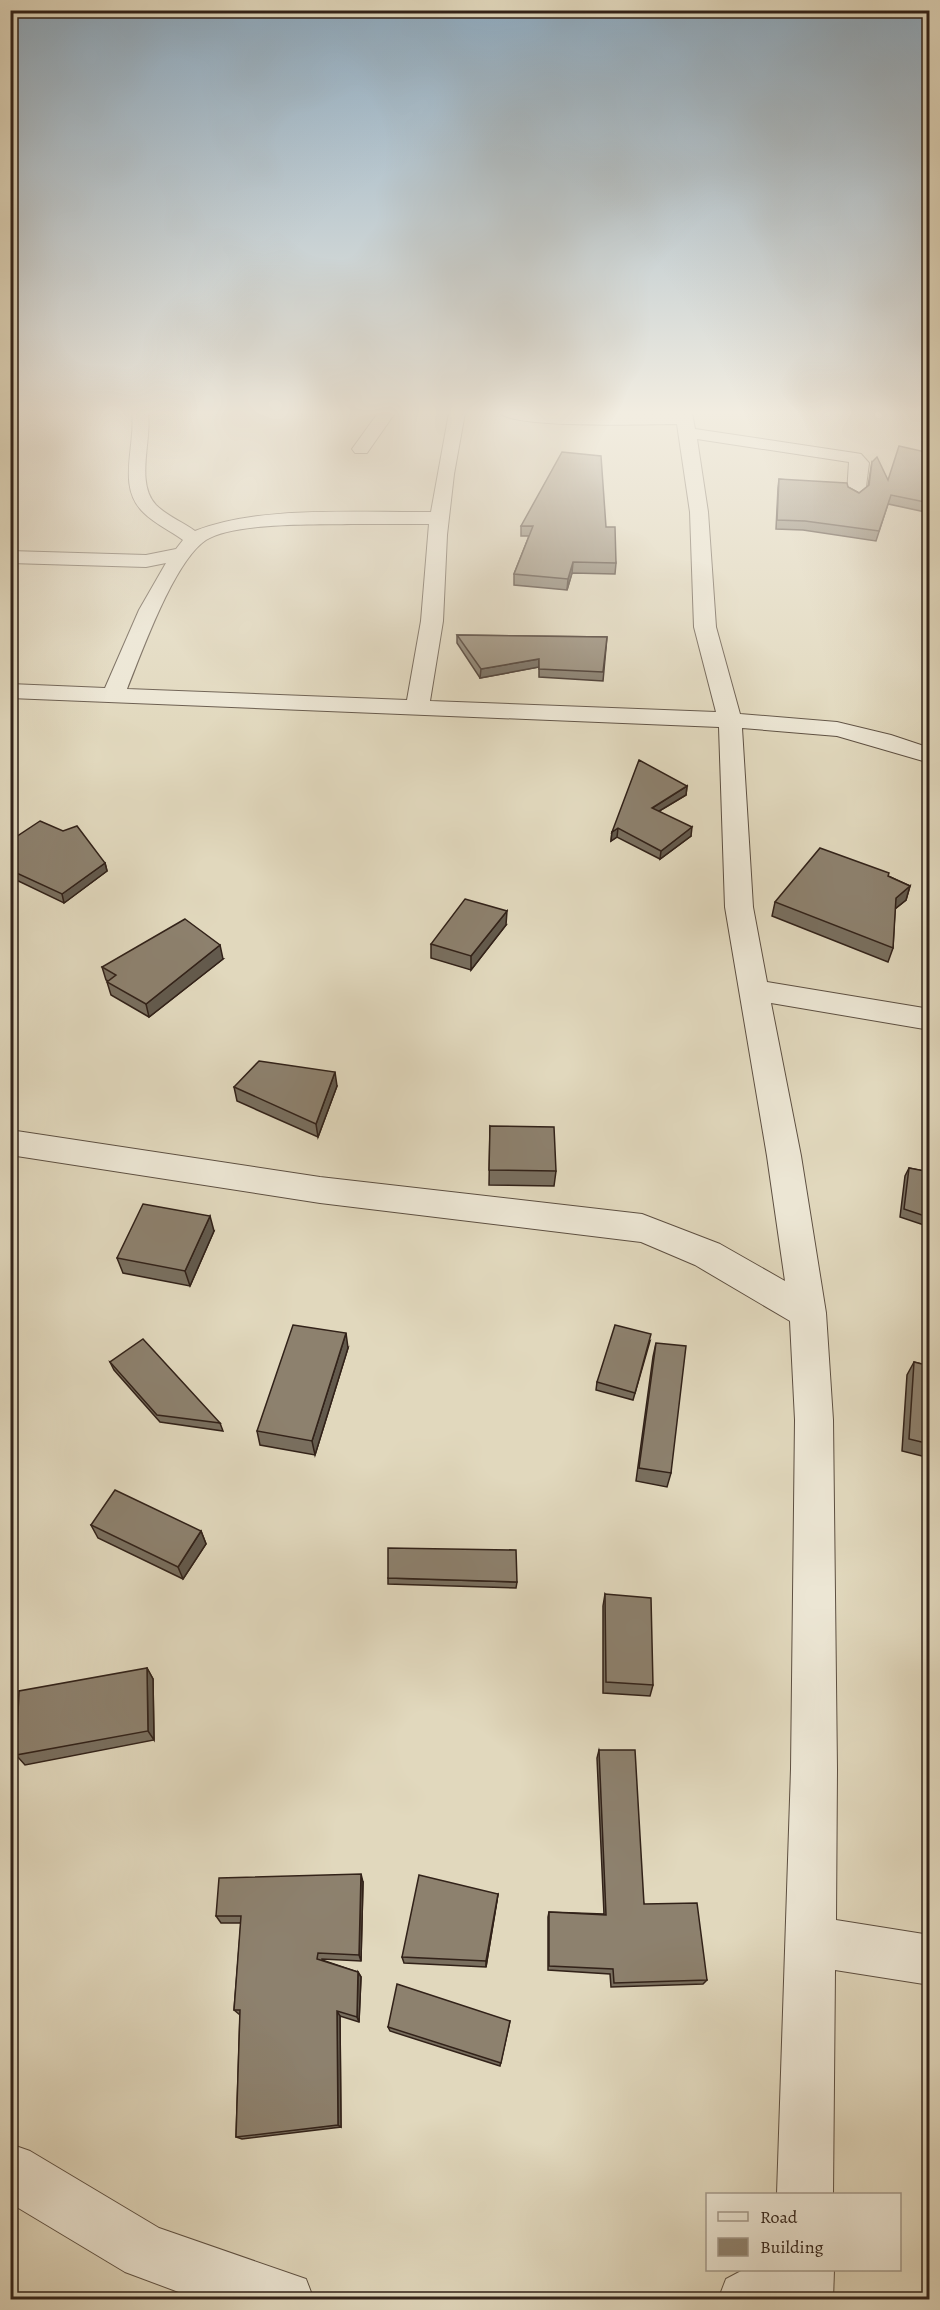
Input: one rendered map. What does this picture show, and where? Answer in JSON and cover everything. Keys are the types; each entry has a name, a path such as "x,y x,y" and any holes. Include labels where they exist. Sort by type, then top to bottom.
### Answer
{"street":[{"path":"162,521 189,547"},
{"path":"113,695 144,621 189,547 200,535 222,528 260,523 339,521"},
{"path":"417,708 432,621 439,521"},
{"path":"699,521 705,627 730,720 739,907 808,1313 814,1420 814,1769 805,2193"},
{"path":"10,557 146,561 189,547"},
{"path":"10,691 730,720 837,729 883,740 930,756"},
{"path":"754,990 930,1020"},
{"path":"10,1142 320,1190 642,1228 691,1245 725,1262 808,1313"},
{"path":"810,1941 930,1960"},
{"path":"10,2171 145,2252 285,2300"},
{"path":"747,2300 793,2271"},
{"path":"804,2271 804,2300"}],"building":[{"path":"524,521 606,521 606,527 615,527 616,563 573,562 568,579 514,574 533,526 521,526"},
{"path":"799,521 882,521 879,531"},
{"path":"457,635 607,637 603,672 539,669 539,659 481,669"},
{"path":"639,760 687,786 652,808 692,827 661,851 618,828 612,832"},
{"path":"40,821 63,831 77,826 105,863 62,894 10,870 10,841"},
{"path":"820,848 889,873 888,876 910,886 896,898 893,948 775,902"},
{"path":"465,899 507,911 471,956 431,944"},
{"path":"185,919 220,945 146,1004 107,982 116,975 102,967"},
{"path":"259,1061 335,1072 316,1124 234,1087"},
{"path":"490,1126 554,1127 556,1171 489,1170"},
{"path":"909,1168 930,1172 930,1248 928,1248 928,1217 904,1209"},
{"path":"143,1204 210,1216 185,1271 117,1258"},
{"path":"293,1325 346,1333 312,1441 257,1431"},
{"path":"615,1325 651,1334 635,1393 597,1382"},
{"path":"143,1339 220,1423 157,1415 110,1362"},
{"path":"656,1343 686,1346 671,1473 639,1468"},
{"path":"914,1362 930,1366 930,1444 909,1439"},
{"path":"115,1490 201,1531 178,1567 91,1525"},
{"path":"388,1548 516,1550 517,1582 388,1578"},
{"path":"605,1594 651,1598 653,1685 606,1682"},
{"path":"147,1668 148,1731 16,1755 19,1691"},
{"path":"599,1750 635,1750 644,1904 697,1903 707,1980 614,1983 613,1969 549,1966 549,1912 606,1915"},
{"path":"361,1874 359,1955 318,1953 317,1959 358,1972 357,2017 337,2011 338,2125 236,2137 240,2010 234,2010 241,1916 216,1916 219,1878"},
{"path":"419,1875 498,1894 486,1961 402,1957"},
{"path":"397,1984 510,2021 501,2063 388,2027"}]}
